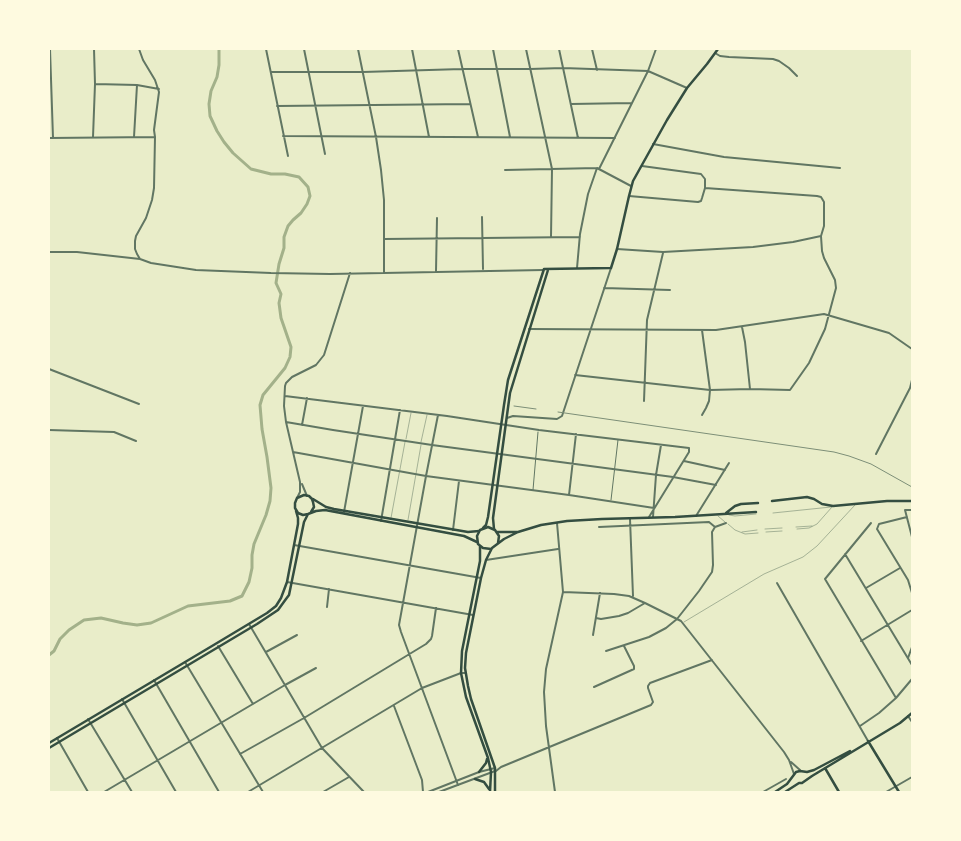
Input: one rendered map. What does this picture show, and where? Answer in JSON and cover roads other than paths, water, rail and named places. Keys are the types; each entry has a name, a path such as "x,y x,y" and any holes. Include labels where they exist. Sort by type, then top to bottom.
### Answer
{"main road":[{"path":"498,544 499,536 493,518 502,454 508,380 544,270 612,268 618,249 631,186 666,120 718,49"},
{"path":"484,528 488,517 497,454 512,383 548,269"},
{"path":"49,743 276,606 284,593 287,582 298,521 294,505 300,496 307,496 326,507 417,528 464,536 477,542 485,549 492,548 518,532 533,527 577,520 756,513"},
{"path":"772,501 807,497 822,504 833,506 887,501 912,501"},
{"path":"49,748 251,628 282,606 289,595 292,584 304,522 314,507 312,499"},
{"path":"725,514 741,504 758,503"},
{"path":"296,510 300,514 322,510 391,519 471,533 488,527 496,530 518,532"},
{"path":"477,542 479,531"},
{"path":"480,546 479,578 466,653 465,673 471,699 495,769 495,791"},
{"path":"490,792 488,758 466,697 461,673 462,651 469,614 479,578 492,548"},
{"path":"785,792 900,723 912,713"},
{"path":"868,742 899,792"},
{"path":"775,792 787,784 798,771 810,772 856,749"},
{"path":"479,772 488,758"},
{"path":"825,768 839,792"},
{"path":"803,772 806,777 805,780"},
{"path":"794,775 795,782 799,783"},
{"path":"475,779 484,782 490,792"}],"street":[{"path":"50,49 50,96 53,138"},
{"path":"93,137 94,49"},
{"path":"139,49 159,89 154,130 154,188 146,218 135,241 135,249 140,260"},
{"path":"266,49 288,156"},
{"path":"304,49 325,154"},
{"path":"358,49 381,170 384,200 384,272"},
{"path":"412,49 429,137"},
{"path":"458,49 478,137"},
{"path":"493,49 510,138"},
{"path":"526,49 552,169 551,237"},
{"path":"559,49 578,138"},
{"path":"592,49 596,70"},
{"path":"577,268 580,237 588,194 597,168 599,169 615,138 648,71 656,49"},
{"path":"715,53 720,56 773,59 797,76"},
{"path":"271,72 562,68 648,71 688,88"},
{"path":"95,84 137,85 159,89"},
{"path":"134,137 137,85"},
{"path":"571,104 632,103"},
{"path":"277,106 470,104"},
{"path":"284,136 615,138"},
{"path":"49,138 155,137"},
{"path":"653,144 724,157 840,168"},
{"path":"629,196 701,201 705,188 704,179 700,174 641,166"},
{"path":"505,170 597,168 631,186"},
{"path":"576,375 710,390 790,390 809,362 825,329 836,288 835,280 822,251 821,236 824,226 824,202 821,197 705,188"},
{"path":"482,217 483,270"},
{"path":"436,271 437,218"},
{"path":"618,249 663,252 754,247 821,236"},
{"path":"384,239 580,237"},
{"path":"49,252 78,252 196,270 282,274 544,270"},
{"path":"644,401 647,320 663,252"},
{"path":"506,418 513,416 558,419 563,414 612,268"},
{"path":"297,498 300,492 300,482 286,422 284,406 286,383 292,376 316,365 324,355 350,273"},
{"path":"604,288 670,290"},
{"path":"529,329 716,330 824,314 889,333 912,350"},
{"path":"742,326 750,389"},
{"path":"702,330 710,390 706,408 702,415"},
{"path":"49,370 139,404"},
{"path":"876,454 910,388 912,380"},
{"path":"285,396 689,449 690,452 648,518"},
{"path":"302,425 307,398"},
{"path":"344,514 363,405"},
{"path":"381,519 400,410"},
{"path":"438,415 400,628 458,785"},
{"path":"286,422 395,440 673,477 716,485"},
{"path":"49,430 114,432 136,441"},
{"path":"533,490 539,430"},
{"path":"569,495 576,434"},
{"path":"611,501 618,439"},
{"path":"653,518 656,475 661,445"},
{"path":"293,452 399,472 654,508"},
{"path":"684,462 725,470"},
{"path":"696,516 729,463"},
{"path":"454,530 459,481"},
{"path":"300,482 307,496"},
{"path":"912,510 905,510 912,537"},
{"path":"907,517 879,524 877,527 908,580 912,593"},
{"path":"630,519 633,597"},
{"path":"599,527 709,522 715,527"},
{"path":"555,792 545,712 544,677 563,592 557,523"},
{"path":"606,651 657,634 677,618 712,572 712,532 715,527 726,523"},
{"path":"871,523 825,579 896,698"},
{"path":"294,545 479,578"},
{"path":"486,560 558,549"},
{"path":"845,554 912,665"},
{"path":"866,588 900,568"},
{"path":"908,580 912,579"},
{"path":"287,582 473,615"},
{"path":"777,583 868,742"},
{"path":"327,607 329,589"},
{"path":"563,592 600,593 633,597 677,618 683,623 789,760 803,772"},
{"path":"593,635 600,593"},
{"path":"596,618 619,616 645,603"},
{"path":"240,754 304,718 426,644 431,639 436,608"},
{"path":"861,641 912,610"},
{"path":"249,624 322,748 364,792"},
{"path":"266,653 297,635"},
{"path":"216,643 253,704"},
{"path":"594,687 634,669 624,646"},
{"path":"908,658 912,647"},
{"path":"439,792 475,779 490,771 651,705 654,702 648,688 650,683 712,660"},
{"path":"185,662 262,792"},
{"path":"104,792 316,668"},
{"path":"248,792 422,688 465,673"},
{"path":"860,726 896,698 912,679"},
{"path":"154,680 219,792"},
{"path":"122,699 176,792"},
{"path":"394,706 422,780 423,792"},
{"path":"908,716 912,722"},
{"path":"88,719 132,792"},
{"path":"57,738 88,792"},
{"path":"789,760 794,775"},
{"path":"428,792 479,772 490,771"},
{"path":"323,792 348,777"},
{"path":"886,792 912,777"},
{"path":"763,792 786,780"}],"lane":[{"path":"391,519 411,412"},
{"path":"407,522 427,414"},
{"path":"683,623 764,574 803,557 817,546 850,509 857,504"},
{"path":"773,513 824,509 833,506"},
{"path":"797,529 809,528 818,523 833,506"},
{"path":"717,515 733,529 746,534 758,533"},
{"path":"796,527 814,525"},
{"path":"765,529 782,528"},
{"path":"740,532 758,530"},
{"path":"766,532 782,531"}],"waterway":[{"path":"49,655 54,651 60,639 84,620 101,618 137,625 151,623 188,606 230,601 242,596 249,582 254,544 266,515 271,488 260,405 263,395 285,368 290,357 291,347 281,318 279,303 281,294 276,283 279,264 288,226 301,213 310,196 308,187 299,177 271,174 251,169 233,153 217,131 210,116 209,104 211,91 217,77 219,49"}],"railway":[{"path":"514,406 536,409"},
{"path":"558,412 834,452 871,464 912,487"}]}
